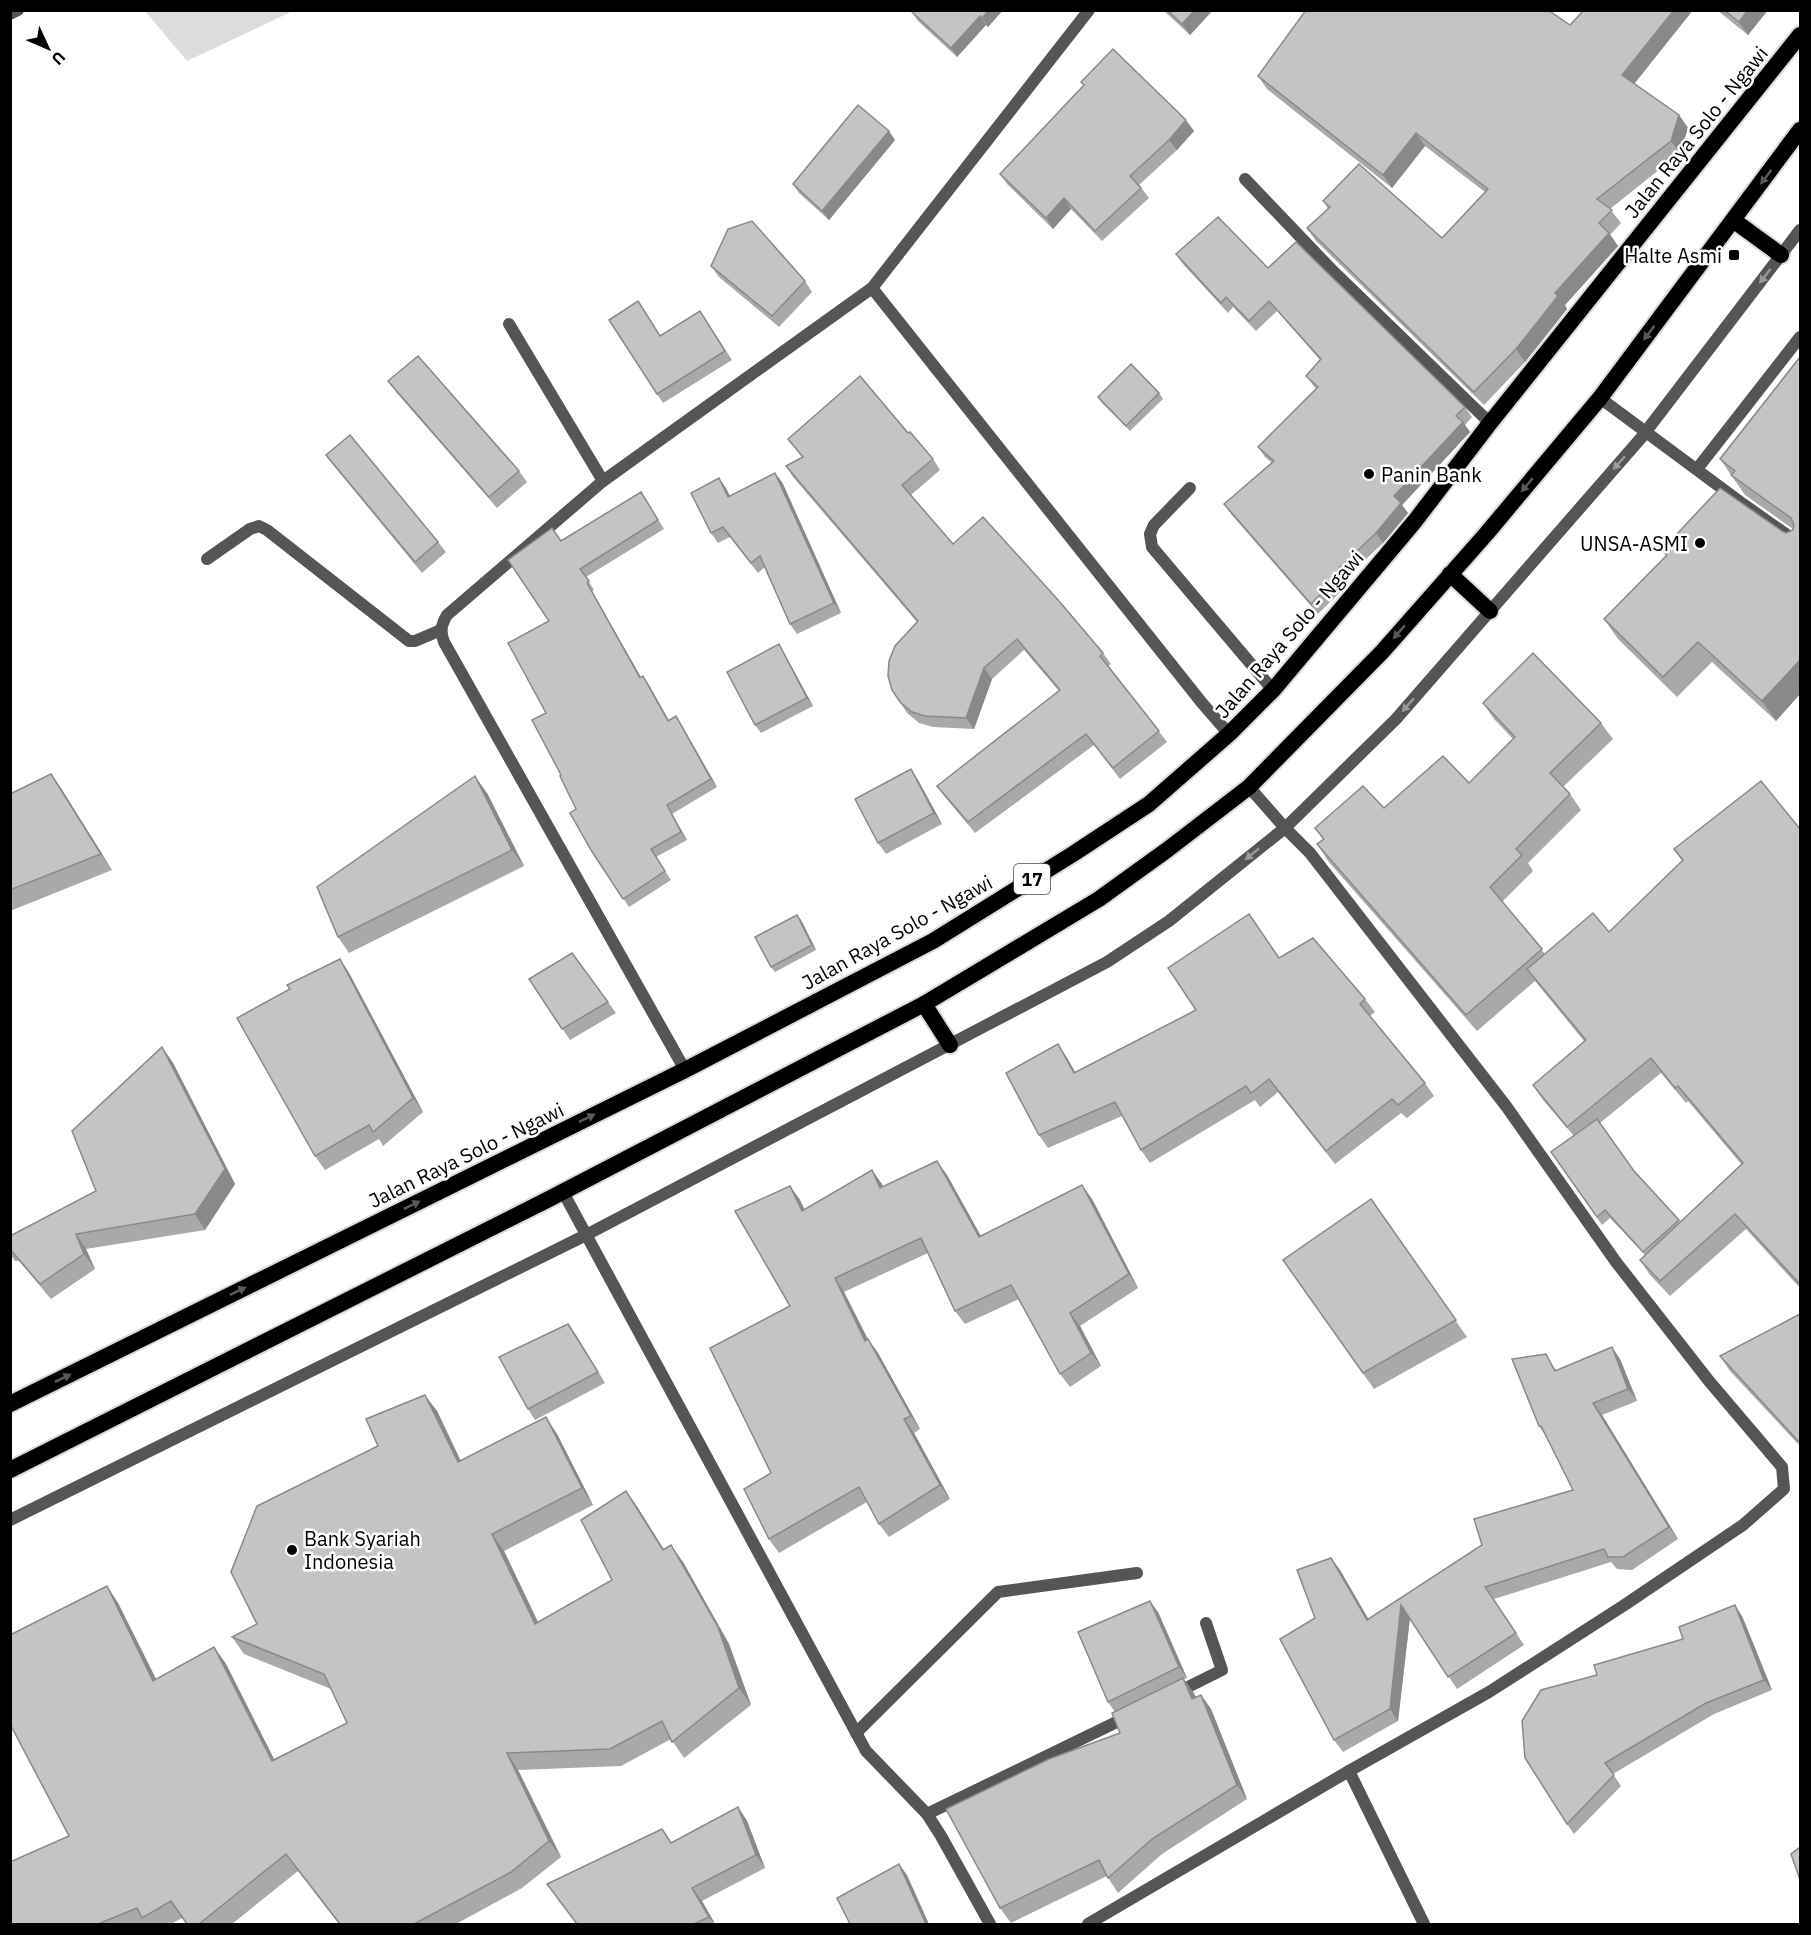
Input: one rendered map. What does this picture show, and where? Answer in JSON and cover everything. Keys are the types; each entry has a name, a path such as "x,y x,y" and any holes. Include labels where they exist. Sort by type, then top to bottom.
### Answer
{"highway":[{"name":"Jalan Raya Solo - Ngawi","path":"10,1404 685,1070 933,941 1149,804 1229,734 1273,690 1415,521 1490,423 1800,35"},
{"path":"10,1470 563,1192 924,1005 1099,899 1249,787 1382,652 1600,398 1800,130"},
{"path":"1733,220 1781,255"},
{"path":"1450,574 1490,611"},
{"path":"924,1005 950,1046"}],"street":[{"path":"10,14 18,10"},
{"path":"685,1070 444,642 442,622 447,615 603,481 872,288 1089,10"},
{"path":"1245,179 1331,269 1490,423"},
{"path":"10,1520 586,1235 1107,962 1169,921 1284,828 1396,719 1641,438 1800,230"},
{"path":"872,288 1229,734"},
{"path":"509,324 603,481"},
{"path":"1697,469 1800,337"},
{"path":"1600,398 1800,544"},
{"path":"1190,488 1154,525 1150,534 1152,547 1273,690"},
{"path":"207,560 250,529 259,526 409,641 415,641 441,630"},
{"path":"1088,1924 1349,1771 1490,1692 1743,1525 1784,1489 1782,1467 1709,1381 1616,1263 1506,1106 1310,853 1284,828 1249,787"},
{"path":"563,1192 866,1751 927,1814 990,1924"},
{"path":"856,1733 998,1592 1137,1573"},
{"path":"1169,1696 1222,1670 1206,1623"},
{"path":"927,1814 1138,1711"},
{"path":"1349,1771 1424,1924"}],"shaded area":[{"path":"145,11 293,11 187,61"}],"building":[{"path":"914,10 989,10 982,18 980,16 951,48 912,12"},
{"path":"1167,10 1195,10 1182,24"},
{"path":"1306,10 1548,10 1570,25 1584,10 1674,10 1622,75 1679,115 1671,141 1597,199 1612,210 1599,223 1609,233 1555,293 1558,296 1516,349 1474,392 1307,228 1330,207 1323,201 1359,164 1442,238 1488,189 1416,133 1383,175 1258,76"},
{"path":"1724,10 1748,10 1739,22"},
{"path":"1113,49 1186,120 1169,140 1130,176 1141,188 1095,231 1064,198 1046,218 1000,174 1084,85 1081,82"},
{"path":"858,105 889,131 822,211 793,184"},
{"path":"1218,217 1268,268 1296,242 1465,407 1456,416 1463,422 1394,496 1401,503 1376,533 1339,568 1342,572 1311,604 1224,504 1274,461 1258,447 1318,387 1306,376 1321,359 1269,301 1249,321 1226,297 1221,303 1176,254"},
{"path":"752,221 805,281 772,316 711,266 728,229"},
{"path":"638,301 660,336 700,311 725,351 657,394 609,320"},
{"path":"418,356 519,471 489,497 388,381"},
{"path":"1800,357 1800,660 1762,701 1698,642 1663,677 1604,619 1667,555 1662,550 1720,488 1782,531 1786,533 1793,530 1794,525 1791,518 1731,475 1735,471 1720,459"},
{"path":"1131,364 1159,393 1126,426 1098,397"},
{"path":"860,376 933,459 902,485 953,544 983,517 1103,653 1100,656 1159,731 1113,768 1086,734 968,822 937,786 1060,690 1017,639 984,668 966,718 925,716 912,712 900,702 892,690 888,676 889,661 895,646 918,621 786,466 803,457 788,439"},
{"path":"350,435 438,542 415,562 326,455"},
{"path":"775,473 834,603 790,624 760,556 751,563 723,527 711,533 691,493 719,478 728,497"},
{"path":"641,492 658,520 580,569 589,581 587,583 640,678 643,676 668,721 676,716 711,779 667,805 681,832 651,849 665,871 623,899 570,813 576,809 532,720 546,713 508,643 549,621 508,560 552,528 561,541"},
{"path":"779,644 807,698 755,725 727,672"},
{"path":"1533,653 1601,723 1550,773 1570,794 1516,849 1522,855 1490,887 1542,949 1466,1015 1317,844 1324,839 1315,828 1363,786 1384,808 1443,756 1469,783 1515,737 1483,703"},
{"path":"911,769 934,813 878,843 855,799"},
{"path":"51,774 101,854 10,890 10,794"},
{"path":"475,776 512,850 338,937 317,887"},
{"path":"1761,781 1800,829 1800,1284 1735,1214 1660,1281 1640,1260 1743,1163 1678,1086 1675,1088 1651,1058 1567,1127 1533,1085 1586,1040 1527,969 1593,913 1609,932 1683,860 1674,849"},
{"path":"1249,914 1279,958 1313,938 1365,999 1360,1004 1425,1083 1398,1105 1392,1099 1326,1151 1269,1079 1251,1093 1246,1086 1141,1150 1115,1102 1039,1135 1006,1073 1058,1044 1074,1073 1196,1010 1168,968"},
{"path":"797,915 812,945 771,967 755,937"},
{"path":"572,953 608,1002 562,1029 529,979"},
{"path":"340,959 413,1098 373,1132 369,1125 315,1156 237,1018 290,989 287,985"},
{"path":"162,1047 225,1169 195,1214 76,1234 84,1254 40,1284 10,1249 10,1236 96,1191 72,1131"},
{"path":"1597,1119 1634,1171 1679,1220 1643,1252 1605,1210 1597,1217 1551,1152"},
{"path":"937,1161 979,1237 1082,1185 1129,1274 1070,1313 1091,1353 1060,1374 1011,1285 955,1311 921,1238 835,1278 865,1341 868,1339 911,1416 904,1419 940,1485 879,1524 859,1487 769,1539 744,1489 771,1473 710,1348 790,1306 735,1211 790,1186 802,1211 872,1170 880,1188"},
{"path":"1371,1199 1456,1320 1363,1373 1283,1260"},
{"path":"1800,1314 1800,1443 1720,1356"},
{"path":"568,1324 598,1372 528,1409 499,1357"},
{"path":"1612,1347 1628,1389 1593,1403 1669,1527 1623,1557 1608,1557 1604,1549 1485,1587 1516,1633 1448,1677 1401,1605 1390,1709 1334,1740 1280,1639 1315,1618 1297,1570 1331,1558 1367,1620 1482,1545 1474,1519 1573,1490 1539,1426 1512,1359 1546,1354 1555,1371"},
{"path":"425,1395 458,1462 546,1417 582,1488 492,1534 535,1624 612,1580 581,1520 626,1491 663,1550 671,1545 718,1627 739,1688 672,1742 662,1721 610,1749 507,1753 549,1841 511,1872 414,1924 340,1924 286,1854 199,1924 187,1924 171,1901 142,1918 137,1908 98,1924 10,1924 10,1862 69,1836 10,1724 10,1635 107,1586 153,1681 214,1647 272,1761 347,1723 324,1674 232,1637 257,1624 231,1572 257,1506 378,1446 366,1419"},
{"path":"1150,1601 1179,1667 1108,1702 1078,1632"},
{"path":"1735,1605 1764,1680 1706,1703 1605,1763 1614,1775 1567,1824 1525,1758 1522,1721 1541,1690 1597,1675 1594,1665 1683,1639 1679,1627"},
{"path":"1183,1678 1192,1699 1201,1695 1237,1785 1152,1839 1108,1878 1099,1860 1000,1908 946,1809 1049,1759 1120,1733 1112,1713"},
{"path":"738,1807 756,1855 692,1888 709,1917 694,1924 577,1924 547,1884 662,1829 671,1843"},
{"path":"1800,1847 1800,1880 1791,1854"},
{"path":"899,1864 926,1924 850,1924 837,1898"}],"place":[{"name":"Halte Asmi","path":"1734,255"},
{"name":"Panin Bank","path":"1369,474"},
{"name":"UNSA-ASMI","path":"1700,543"},
{"name":"Bank Syariah Indonesia","path":"292,1550"}]}
